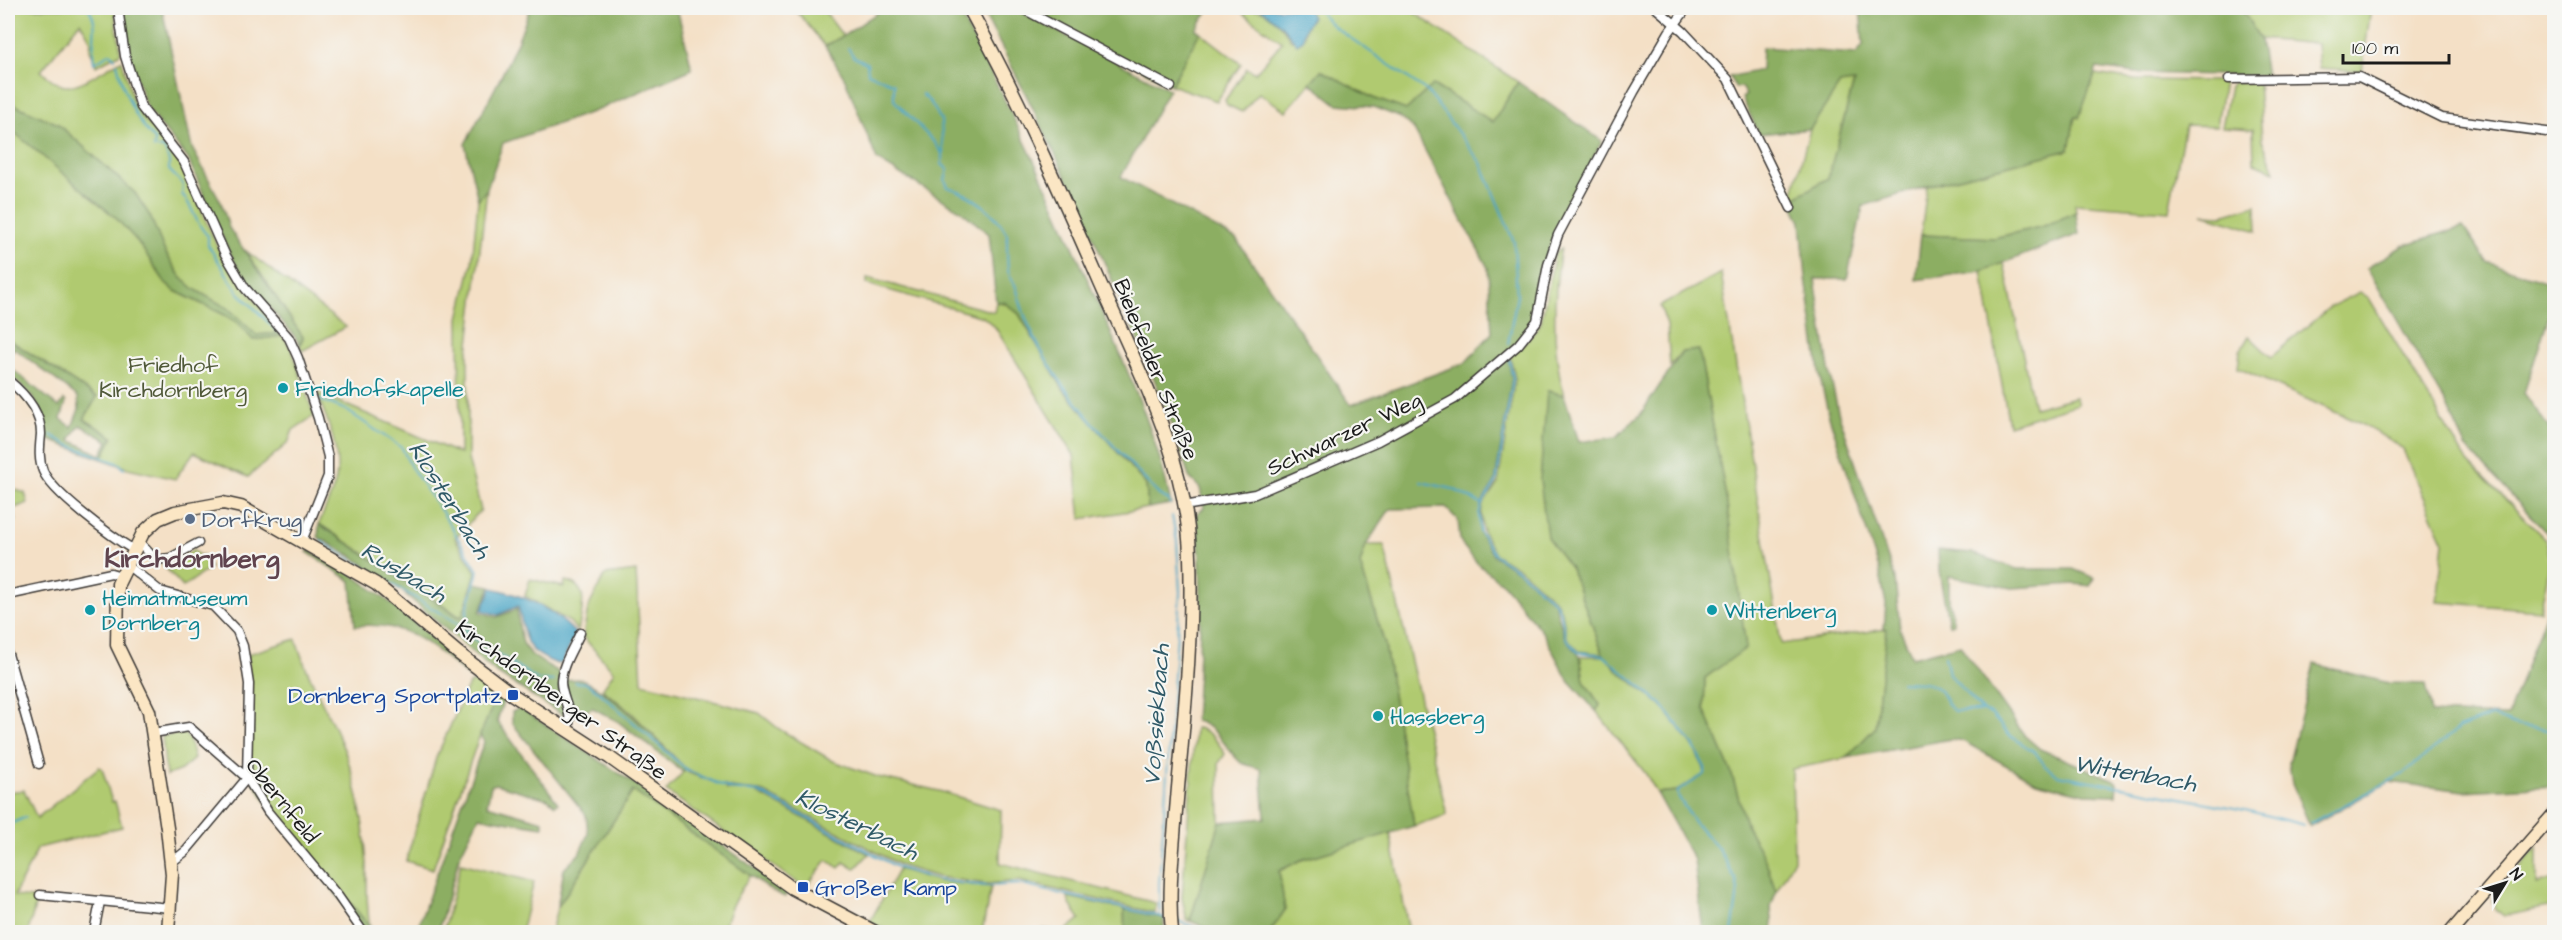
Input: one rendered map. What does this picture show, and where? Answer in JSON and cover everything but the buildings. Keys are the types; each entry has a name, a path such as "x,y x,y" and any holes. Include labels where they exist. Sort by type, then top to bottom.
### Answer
{"street":[{"path":"118,8 125,56 141,107 184,162 225,254 245,288 289,338 305,378 328,457 328,476 302,541"},
{"name":"Bielefelder Straße","path":"969,8 1025,114 1146,386 1168,442 1184,506 1190,554 1191,612 1171,922"},
{"path":"1021,8 1171,87"},
{"path":"1656,8 1673,22 1728,79 1791,208"},
{"name":"Schwarzer Weg","path":"1184,506 1255,494 1378,441 1455,399 1529,334 1537,321 1558,235 1673,22 1687,8"},
{"path":"2229,79 2360,77 2442,118 2554,133"},
{"path":"8,380 26,396 35,411 41,430 39,453 42,469 48,481 108,532 136,545 156,560 170,558 198,543"},
{"name":"Kirchdornberger Straße","path":"168,933 171,862 153,733 147,705 117,645 117,591 126,564 147,527 164,515 223,503 241,507 375,584 486,676 567,729 792,888 875,933"},
{"path":"126,564 160,591 213,606 237,631 243,646 249,684 247,778 186,852 171,862"},
{"path":"8,595 111,573 121,576"},
{"path":"567,729 570,721 561,682 562,671 580,633"},
{"path":"8,654 39,764"},
{"name":"Obernfeld","path":"153,733 189,727 247,778 268,812 338,896 363,933"},
{"path":"2451,933 2554,814"},
{"path":"40,895 170,908"},
{"path":"94,933 100,902"}],"green space":[{"path":"8,8 114,8 121,53 96,66 90,49 91,41 80,22 41,71 58,84 68,86 83,82 122,60 133,100 142,116 181,164 222,257 281,333 256,335 229,309 194,289 180,276 165,252 150,216 135,193 58,124 8,102"},
{"path":"122,8 162,8 192,148 221,202 229,228 303,337 300,345 246,281 229,252 188,159 147,109 128,54"},
{"path":"530,8 677,8 692,69 595,111 503,143 487,189 478,200 465,144 509,61"},
{"path":"763,8 822,8 843,36 825,46 795,9 763,12"},
{"path":"884,8 956,8 1030,152 1118,349 1149,425 1171,504 1148,508 1146,485 1063,389 1019,314 1004,302 996,302 989,234 960,210 877,160 845,79 825,46"},
{"path":"981,8 1013,8 1169,89 1121,177 1236,239 1351,405 1465,363 1492,333 1488,268 1413,128 1399,117 1373,107 1337,104 1310,83 1321,70 1373,98 1406,110 1433,85 1493,122 1518,82 1602,141 1554,233 1544,264 1534,321 1508,358 1512,378 1495,482 1481,504 1480,533 1493,555 1518,571 1554,602 1565,638 1580,656 1584,681 1600,705 1596,711 1568,680 1543,633 1504,585 1478,564 1464,547 1460,540 1458,520 1446,508 1390,509 1366,545 1360,564 1385,645 1414,826 1301,860 1279,871 1285,910 1270,932 1217,932 1190,921 1220,822 1265,818 1261,769 1240,762 1209,727 1195,721 1201,591 1196,514 1204,508 1200,488 1189,477 1157,386 1071,188"},
{"path":"1025,8 1210,8 1196,29 1200,32 1171,85"},
{"path":"1236,8 1263,11 1275,18 1291,40 1303,40 1310,10 1307,8 1407,8 1518,82 1493,123 1433,85 1406,110 1373,98 1321,71 1286,111 1259,93 1242,112 1227,105 1225,100 1247,68 1255,73 1282,42"},
{"path":"1860,8 2241,8 2260,39 2266,76 2136,73 2097,68 2079,118 2075,116 2069,150 1927,186 1863,206 1847,279 1815,279 1830,375 1839,415 1895,579 1900,629 1912,657 1960,645 2025,736 2040,749 2114,780 2117,783 2116,795 2085,794 2036,782 1963,741 1951,739 1846,758 1875,728 1887,629 1884,629 1886,604 1879,569 1829,416 1820,378 1806,278 1801,222 1791,200 1828,178 1854,82 1840,84 1810,129 1759,134 1742,98 1746,95 1741,87 1736,88 1729,77 1761,70 1762,47 1857,54 1863,45"},
{"path":"2241,8 2371,8 2362,71 2319,68 2317,44 2260,39"},
{"path":"1200,32 1241,64 1217,101 1171,85"},
{"path":"2095,74 2135,80 2224,81 2217,126 2185,125 2169,211 2075,204 2076,212 2044,226 1994,238 1921,235 1927,186 2069,150 2075,116 2079,117"},
{"path":"1854,81 1828,179 1791,200 1810,129 1840,83"},
{"path":"2234,82 2258,82 2262,140 2275,171 2254,163 2253,129 2222,127 2230,86"},
{"path":"8,102 58,124 135,193 150,216 165,252 180,276 194,289 229,309 256,335 281,333 283,336 253,340 238,323 175,291 165,282 138,242 116,218 8,127"},
{"name":"Friedhof Kirchdornberg","path":"8,127 116,218 138,242 165,282 175,291 238,323 253,340 283,336 292,350 314,416 293,430 288,443 248,477 194,452 175,479 128,468 102,459 113,437 84,419 97,397 8,339"},
{"path":"487,189 468,353 468,459 481,510 455,538 476,572 462,618 319,524 336,479 337,457 332,435 316,392 460,454 459,318 472,263 478,200"},
{"path":"2256,205 2257,231 2203,214 2222,215"},
{"path":"2076,212 2079,234 1982,271 1916,280 1921,235 1994,238 2044,226"},
{"path":"2463,227 2487,262 2554,284 2554,300 2524,393 2554,435 2554,541 2466,447 2448,408 2367,268 2404,245"},
{"path":"1561,248 1556,285 1555,340 1564,395 1548,391 1547,537 1571,569 1603,654 1579,651 1567,638 1562,613 1556,601 1520,569 1495,554 1483,532 1481,514 1483,504 1498,483 1515,378 1510,356 1531,336 1541,322 1555,253"},
{"path":"245,250 346,327 302,351 300,345 303,337"},
{"path":"2004,263 2034,408 2075,397 2078,404 2009,425 1982,271"},
{"path":"1721,273 1781,644 1887,629 1875,728 1846,758 1792,769 1794,859 1776,892 1766,862 1747,827 1731,772 1704,709 1705,678 1745,648 1726,497 1699,350 1682,352 1670,366 1667,325 1660,306"},
{"path":"867,278 994,312 996,302 1003,303 1019,314 1063,389 1146,485 1148,508 1081,519 1074,455 995,327 983,317 867,284"},
{"path":"2360,292 2369,298 2466,460 2545,539 2549,565 2540,610 2437,602 2444,542 2403,450 2394,442 2357,422 2238,368 2240,351 2249,336 2271,357 2330,307"},
{"path":"8,339 97,397 84,419 113,437 102,459 46,439 40,409 30,394 8,374 8,366 59,407 64,400 66,402 61,419 72,427 79,409 78,397 14,348 8,356","holes":["80,425 108,441 101,455 70,440"]},
{"path":"1699,350 1726,497 1746,648 1705,678 1704,709 1731,772 1747,827 1766,862 1776,892 1771,907 1773,932 1703,932 1694,860 1657,793 1677,791 1705,774 1704,768 1692,745 1661,705 1618,671 1603,654 1571,569 1547,537 1540,480 1547,391 1564,395 1579,442 1616,437 1640,415 1682,352"},
{"path":"8,487 25,493 28,503 12,509 16,520 8,527"},
{"path":"319,524 461,618 474,583 491,586 480,612 497,617 517,609 520,634 526,648 531,654 559,672 567,718 495,672 402,591 353,557 318,537"},
{"path":"1366,545 1384,545 1447,815 1414,826 1385,645 1360,564"},
{"path":"193,550 200,556 203,555 210,568 183,587 162,564 168,561 173,563"},
{"path":"309,550 353,575 400,610 471,673 469,677 443,655 404,631 373,625 355,626 351,581 307,552"},
{"path":"1938,550 1972,553 2017,569 2073,569 2095,578 2090,586 2075,584 2012,588 1949,576 1949,602 1954,624 1949,625 1939,572"},
{"path":"636,571 642,683 759,713 779,729 833,761 878,777 939,791 1001,810 1000,863 1156,903 1155,913 1019,881 987,884 938,877 902,866 761,791 753,790 869,854 855,869 844,862 839,868 827,860 805,888 666,791 685,770 719,784 686,769 631,712 602,689 614,672 583,637 588,608 605,575","holes":["723,785 731,788 748,790 727,790"]},
{"path":"530,579 564,587 565,581 579,588 583,601 578,632 570,622 525,596"},
{"path":"2546,612 2554,615 2554,786 2464,791 2389,782 2310,826 2292,784 2289,763 2314,664 2389,683 2426,684 2431,713 2508,716"},
{"path":"296,639 308,673 340,739 352,773 365,841 370,927 277,813 274,815 252,779 248,654"},
{"path":"1580,656 1605,656 1661,705 1700,757 1705,774 1677,791 1657,793 1646,774 1596,711 1600,705 1584,681"},
{"path":"478,678 502,695 504,699 497,721 558,803 555,805 548,799 495,784 491,786 487,805 543,821 543,827 479,817 460,855 438,932 416,932 484,742 480,735 496,698 476,681"},
{"path":"581,679 611,697 624,708 686,769 683,772 617,721 593,708 571,717 563,680"},
{"path":"476,681 496,698 477,743 433,869 406,861 436,758 469,684"},
{"path":"520,708 637,785 787,891 785,897 772,891 633,791 557,908 564,869 579,854 588,834 586,815 512,723 512,712"},
{"path":"1195,728 1209,733 1225,754 1219,763 1220,822 1190,921 1187,920 1182,898"},
{"path":"184,733 189,739 194,759 181,770 166,776 162,736"},
{"path":"99,767 102,768 112,802 115,801 122,827 38,848 14,896 37,899 28,932 8,932 8,792 24,790 37,818"},
{"path":"633,791 750,875 732,905 722,932 551,932 557,908"},
{"path":"276,813 370,927 371,932 366,932 274,815"},
{"path":"1390,833 1409,932 1270,932 1285,910 1279,871 1301,860"},
{"path":"2537,847 2537,884 2554,879 2554,906 2504,916 2495,909 2492,900"},
{"path":"461,863 534,882 521,932 443,932"},
{"path":"899,869 938,881 991,887 982,932 893,932 869,923"},
{"path":"1068,897 1124,909 1125,932 1064,932 1080,919 1069,903"},
{"path":"1124,909 1164,918 1164,932 1125,932"},
{"path":"1043,929 1064,932 1043,932"}],"water":[{"path":"1260,8 1307,8 1312,17 1304,31 1303,40 1297,44 1281,25"},
{"path":"492,588 515,595 548,610 576,634 562,663 557,664 545,659 531,648 525,636 518,606 498,615 482,610"}],"waterway":[{"name":"Klosterbach","path":"88,8 95,27 94,63 110,53 115,58"},
{"path":"1316,8 1333,26 1427,91 1481,163 1514,242 1517,296 1508,344"},
{"name":"Voßsiekbach","path":"848,48 854,57 867,63 868,73 894,84 894,100 942,153 942,164 948,170 945,180 948,187 966,194 982,205 1002,226 1007,234 1009,273 1016,287 1026,320 1056,375 1095,425 1159,495 1169,500 1170,504"},
{"name":"Klosterbach","path":"117,63 131,104 141,123 155,140 154,148 164,148 169,161 169,170 183,184 182,194 208,236 208,245 238,292 277,331"},
{"name":"Voßsiekbach","path":"922,94 931,103 941,120 943,152"},
{"path":"1509,359 1513,378 1496,482 1482,504 1479,514 1480,532 1494,554 1519,571 1555,602 1561,614 1566,638 1578,652 1603,655 1662,705 1693,745 1705,768 1705,774 1678,791 1678,796 1694,822 1718,848 1736,880 1738,891 1732,932"},
{"name":"Klosterbach","path":"318,399 346,410 402,448 411,467 478,571 467,609 468,635 538,680 553,681"},
{"path":"51,435 68,445 120,464 124,469"},
{"path":"1421,482 1453,489 1482,504"},
{"name":"Voßsiekbach","path":"1160,916 1159,885 1180,593 1177,541 1172,516"},
{"name":"Rusbach","path":"8,525 15,520"},
{"name":"Rusbach","path":"320,541 457,623 467,634"},
{"name":"Wittenbach","path":"1945,656 1949,674 1981,709"},
{"name":"Klosterbach","path":"575,682 586,683 598,691 687,770 730,789 759,792 899,868 938,880 988,886 1018,884 1167,918"},
{"name":"Wittenbach","path":"1901,682 1922,683 1937,688 1954,711 1982,711 1991,714 2010,736 2035,752 2046,767 2058,775 2245,810 2304,825"},
{"name":"Wittenbach","path":"2311,823 2403,774 2459,728 2491,716 2515,725 2554,731"},
{"path":"8,825 26,817"},
{"name":"Klosterbach","path":"1175,920 1207,932"}],"place":[{"name":"Friedhofskapelle","path":"283,388"},
{"name":"Dorfkrug","path":"190,519"},
{"name":"Heimatmuseum Dornberg","path":"90,610"},
{"name":"Wittenberg","path":"1712,610"},
{"name":"Dornberg Sportplatz","path":"513,695"},
{"name":"Hassberg","path":"1378,716"},
{"name":"Großer Kamp","path":"803,887"}],"district":[{"name":"Kirchdornberg","path":"192,558"}]}
